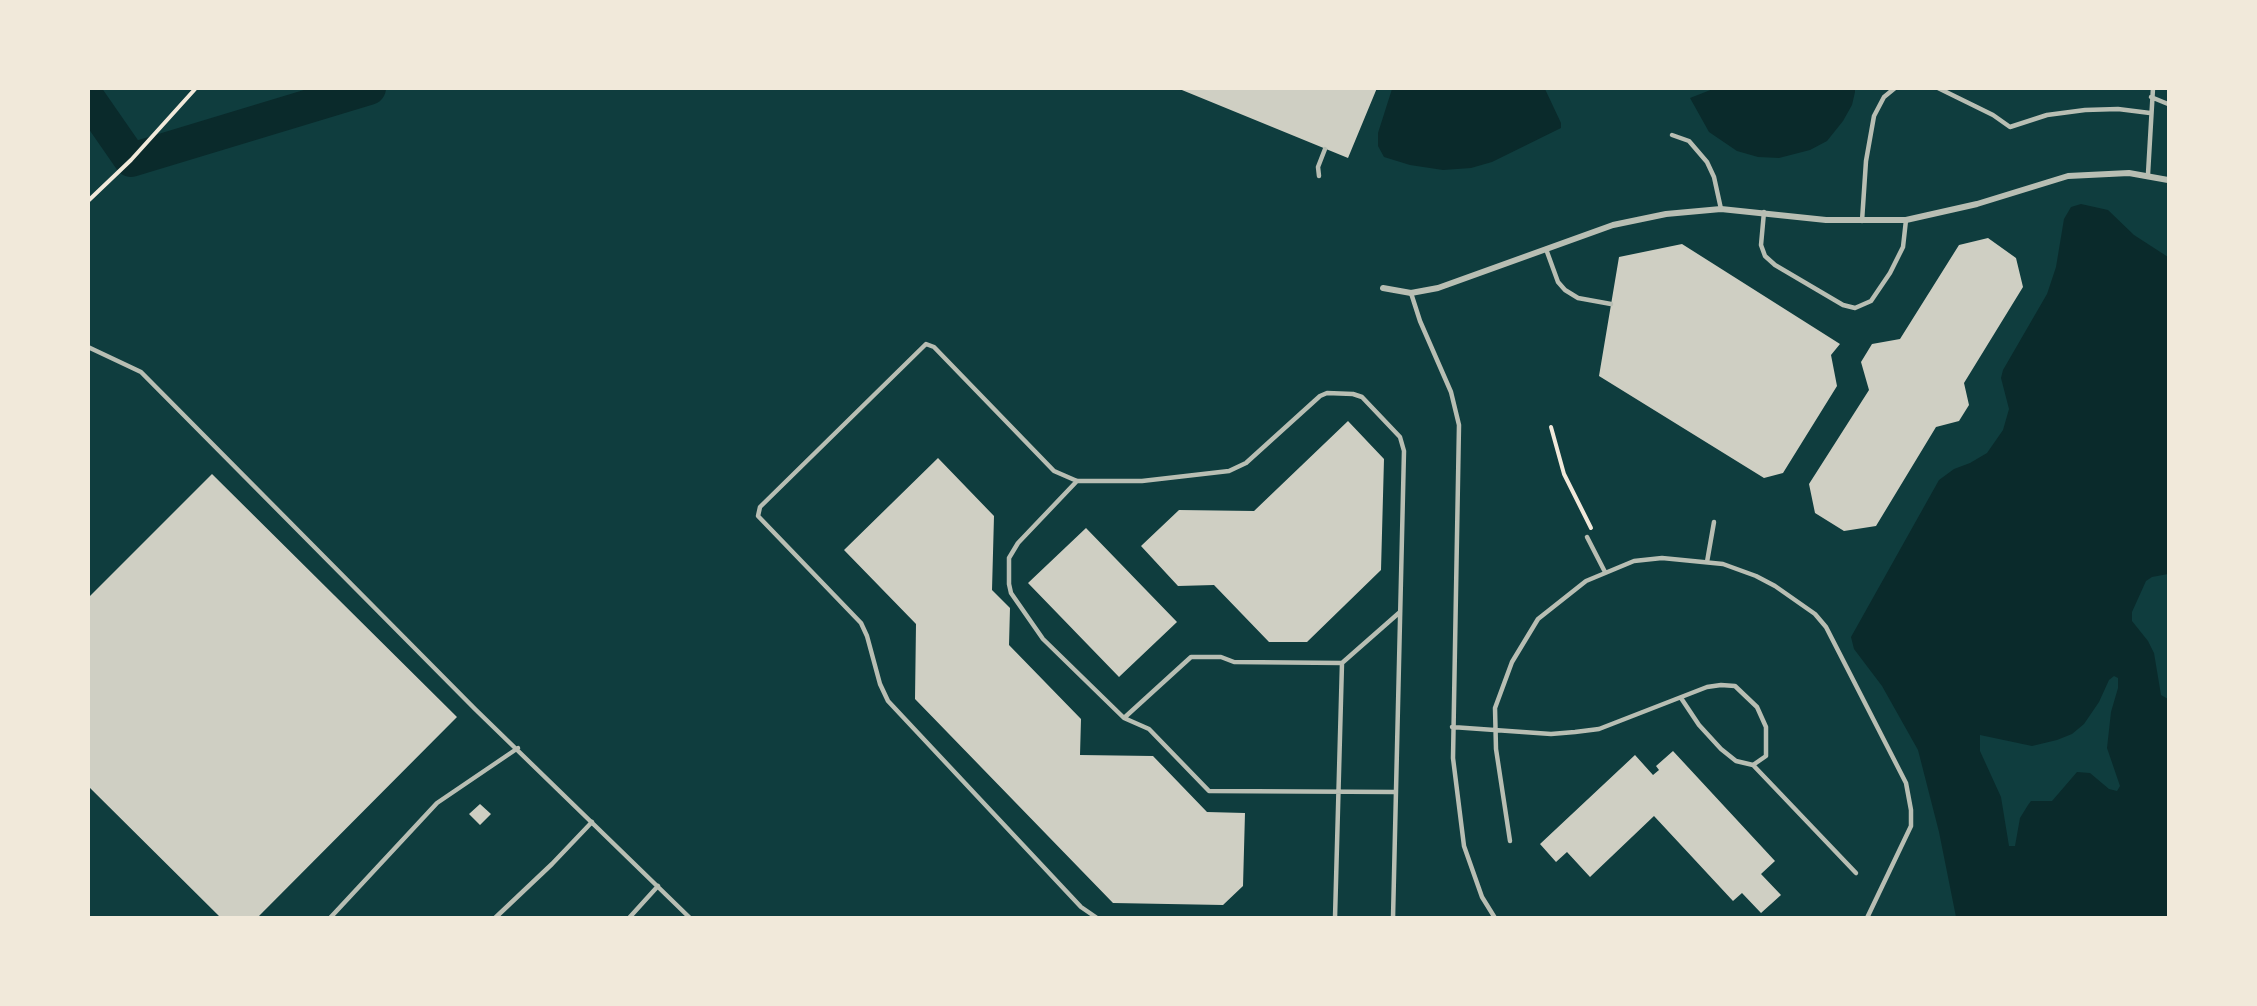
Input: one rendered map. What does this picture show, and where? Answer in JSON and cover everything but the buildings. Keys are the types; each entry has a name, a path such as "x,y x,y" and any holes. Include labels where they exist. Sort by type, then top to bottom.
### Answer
{"street":[{"path":"1383,288 1411,292 1438,288 1630,220 1721,209 1826,220 1906,220 1977,204 2067,176 2109,173 2148,174 2169,180"}],"lane":[{"path":"1862,221 1866,161 1874,116 1884,96 1895,88"},
{"path":"1938,88 1994,115 2010,127 2065,112 2118,109 2150,112"},
{"path":"2148,174 2153,88"},
{"path":"2151,97 2169,104"},
{"path":"1672,135 1689,141 1707,162 1714,177 1721,209"},
{"path":"1318,176 1318,167 1326,149"},
{"path":"1764,212 1761,245 1765,256 1775,265 1843,305 1855,308 1871,301 1890,273 1903,247 1906,220"},
{"path":"1546,249 1558,282 1564,290 1578,298 1611,304"},
{"path":"1411,292 1420,321 1451,392 1460,434 1452,727 1456,788 1464,846 1482,897 1495,918"},
{"path":"1096,918 1081,907 888,701 881,689 867,636 861,623 760,518 758,513 767,499 926,344 934,347 1054,471 1077,481 1142,481 1229,471 1246,463 1322,395 1359,395 1398,435 1404,446 1393,918"},
{"path":"88,347 141,372 475,708 690,918"},
{"path":"1077,481 1013,550 1008,567 1011,593 1043,639 1124,718 1149,729 1209,791 1395,792"},
{"path":"1707,562 1714,522"},
{"path":"1587,537 1605,572"},
{"path":"1510,841 1495,731 1495,708 1512,662 1538,619 1570,591 1605,572 1634,561 1649,559 1707,562 1739,569 1775,586 1815,614 1826,627 1900,769 1909,791 1911,826 1867,918"},
{"path":"1124,718 1186,659 1193,656 1221,657 1234,662 1342,663 1400,612"},
{"path":"1335,918 1342,663"},
{"path":"1452,727 1551,734 1599,729 1721,685 1735,687 1743,692 1762,716 1766,732 1766,756 1753,765"},
{"path":"1681,698 1699,724 1721,749 1736,761 1753,765 1856,873"},
{"path":"330,918 445,796 518,748"},
{"path":"495,918 592,822"},
{"path":"628,918 658,886"}],"path":[{"path":"88,201 131,160 196,88"},
{"path":"1551,427 1564,474 1594,534"}],"water":[{"path":"1855,88 1855,92 1852,105 1843,121 1827,141 1810,150 1779,158 1758,157 1737,151 1709,132 1690,98 1713,89"},
{"path":"1392,89 1545,89 1561,123 1561,128 1492,162 1471,168 1443,170 1410,165 1384,157 1378,146 1378,133"},
{"path":"2081,204 2108,210 2134,235 2168,257 2168,574 2152,577 2146,581 2132,612 2132,621 2148,641 2154,653 2161,695 2168,699 2168,917 1956,917 1939,832 1918,750 1882,686 1854,649 1851,637 1939,480 1954,469 1987,453 2003,430 2009,409 2001,378 2003,370 2047,294 2056,267 2064,219 2071,207","holes":["2114,676 2118,678 2107,748 2120,786 2117,791 2109,789 2090,773 2077,772 2052,801 2031,801 2020,818 2015,846 2009,846 2001,797 1980,751 1980,735 2032,746 2072,734 2084,724 2099,702 2109,680"]}],"waterway":[{"path":"88,98 131,160 369,88"}]}
